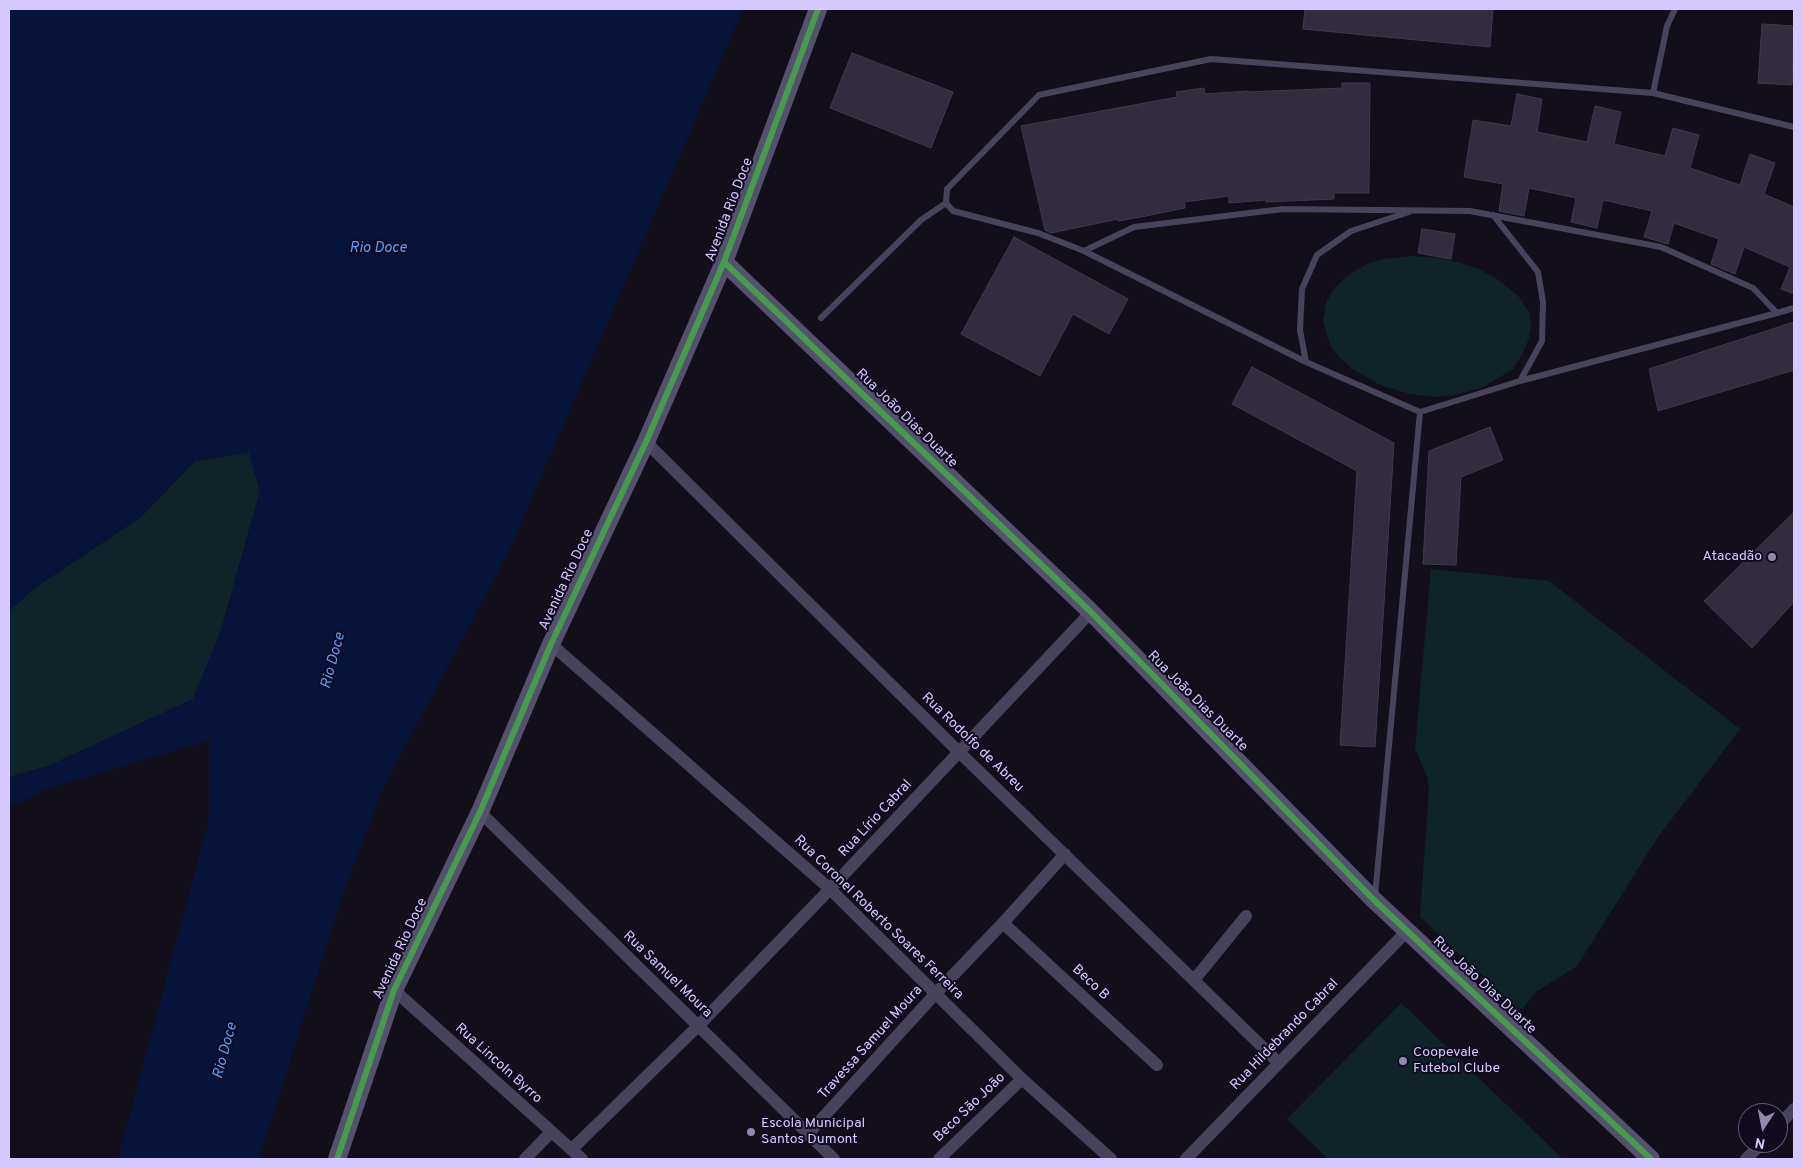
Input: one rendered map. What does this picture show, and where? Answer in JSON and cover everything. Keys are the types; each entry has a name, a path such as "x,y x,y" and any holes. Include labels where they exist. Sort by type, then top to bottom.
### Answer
{"street":[{"name":"Avenida Rio Doce","path":"336,1159 394,990 480,812 551,644 646,442 724,262 818,9"},
{"name":"Rua João Dias Duarte","path":"724,262 1091,612 1374,900 1651,1159"},
{"name":"Rua Rodolfo de Abreu","path":"646,442 959,752 1278,1063"},
{"name":"Rua Lírio Cabral","path":"572,1149 698,1026 1091,612"},
{"name":"Rua Coronel Roberto Soares Ferreira","path":"551,644 830,889 1022,1079 1111,1159"},
{"name":"Rua Samuel Moura","path":"480,812 807,1135 834,1159"},
{"name":"Travessa Samuel Moura","path":"807,1135 936,993 1004,923 1065,854"},
{"path":"1194,980 1246,916"},
{"name":"Beco B","path":"1004,923 1157,1065"},
{"name":"Rua Hildebrando Cabral","path":"1186,1159 1407,931"},
{"name":"Rua Lincoln Byrro","path":"394,990 582,1159"},
{"name":"Beco São João","path":"939,1159 1022,1079"},
{"path":"525,1159 551,1132"}],"lane":[{"path":"1653,93 1667,26 1675,9"},
{"path":"1794,127 1653,93 1211,59 1039,95 946,189 946,203 953,210 1038,232 1084,251 1306,362 1420,412 1520,381 1794,308"},
{"path":"821,318 922,220 946,203"},
{"path":"1084,251 1134,226 1283,209 1470,211 1661,247 1753,288 1777,312"},
{"path":"1306,362 1300,330 1302,289 1317,255 1351,231 1415,210"},
{"path":"1493,215 1538,272 1543,302 1542,341 1520,381"},
{"path":"1374,900 1420,412"}],"green space":[{"path":"1412,256 1440,258 1481,270 1500,281 1519,297 1529,312 1531,328 1523,353 1513,369 1483,387 1461,394 1437,397 1410,394 1380,385 1351,368 1339,357 1331,347 1323,322 1327,301 1333,290 1348,275 1367,264 1383,259"},
{"path":"249,452 260,491 221,630 193,699 48,766 9,777 9,611 34,588 141,517 195,461"},
{"path":"1431,569 1549,581 1740,729 1658,837 1577,966 1536,992 1520,1011 1420,917 1429,788 1427,776 1415,748"},
{"name":"Coopevale Futebol Clube","path":"1401,1003 1563,1159 1328,1159 1287,1119"}],"water":[{"name":"Rio Doce","path":"9,9 743,9 508,553 385,784 342,896 259,1159 118,1159 209,819 209,740 47,789 9,807 9,777 48,766 193,699 221,630 260,491 249,453 195,461 141,517 35,588 9,611"}],"building":[{"path":"1305,9 1493,9 1490,47 1303,29"},
{"path":"1762,24 1794,26 1792,85 1758,83"},
{"path":"852,53 953,92 931,148 830,108"},
{"path":"1342,83 1370,83 1369,193 1334,193 1334,199 1266,202 1266,200 1229,203 1229,196 1184,202 1185,208 1146,216 1118,221 1118,219 1051,233 1045,230 1021,126 1177,97 1176,92 1204,88 1205,94 1342,88"},
{"path":"1517,94 1542,99 1537,132 1587,142 1595,106 1621,112 1614,144 1665,156 1673,128 1699,135 1690,168 1740,185 1750,154 1775,163 1764,194 1794,207 1794,294 1781,289 1790,267 1744,247 1735,274 1711,264 1719,239 1674,223 1668,244 1644,237 1652,211 1603,200 1597,228 1571,222 1576,198 1529,188 1524,216 1499,211 1503,184 1464,177 1473,120 1511,126"},
{"path":"1422,229 1455,234 1451,259 1418,253"},
{"path":"1014,237 1128,299 1109,334 1073,314 1040,376 961,334"},
{"path":"1794,322 1794,370 1658,411 1649,369"},
{"path":"1252,367 1394,443 1375,747 1340,745 1357,471 1232,404"},
{"path":"1490,427 1503,460 1461,477 1456,565 1423,564 1429,451"},
{"name":"Atacadão","path":"1794,512 1794,602 1752,648 1704,601"}],"cycle path":[{"path":"337,1159 394,990 480,812 551,644 646,442 724,262 818,9"},
{"path":"724,262 1091,612 1374,900 1651,1159"}],"place":[{"name":"Atacadão","path":"1772,557"},
{"name":"Coopevale Futebol Clube","path":"1403,1061"},
{"name":"Escola Municipal Santos Dumont","path":"751,1132"}]}
